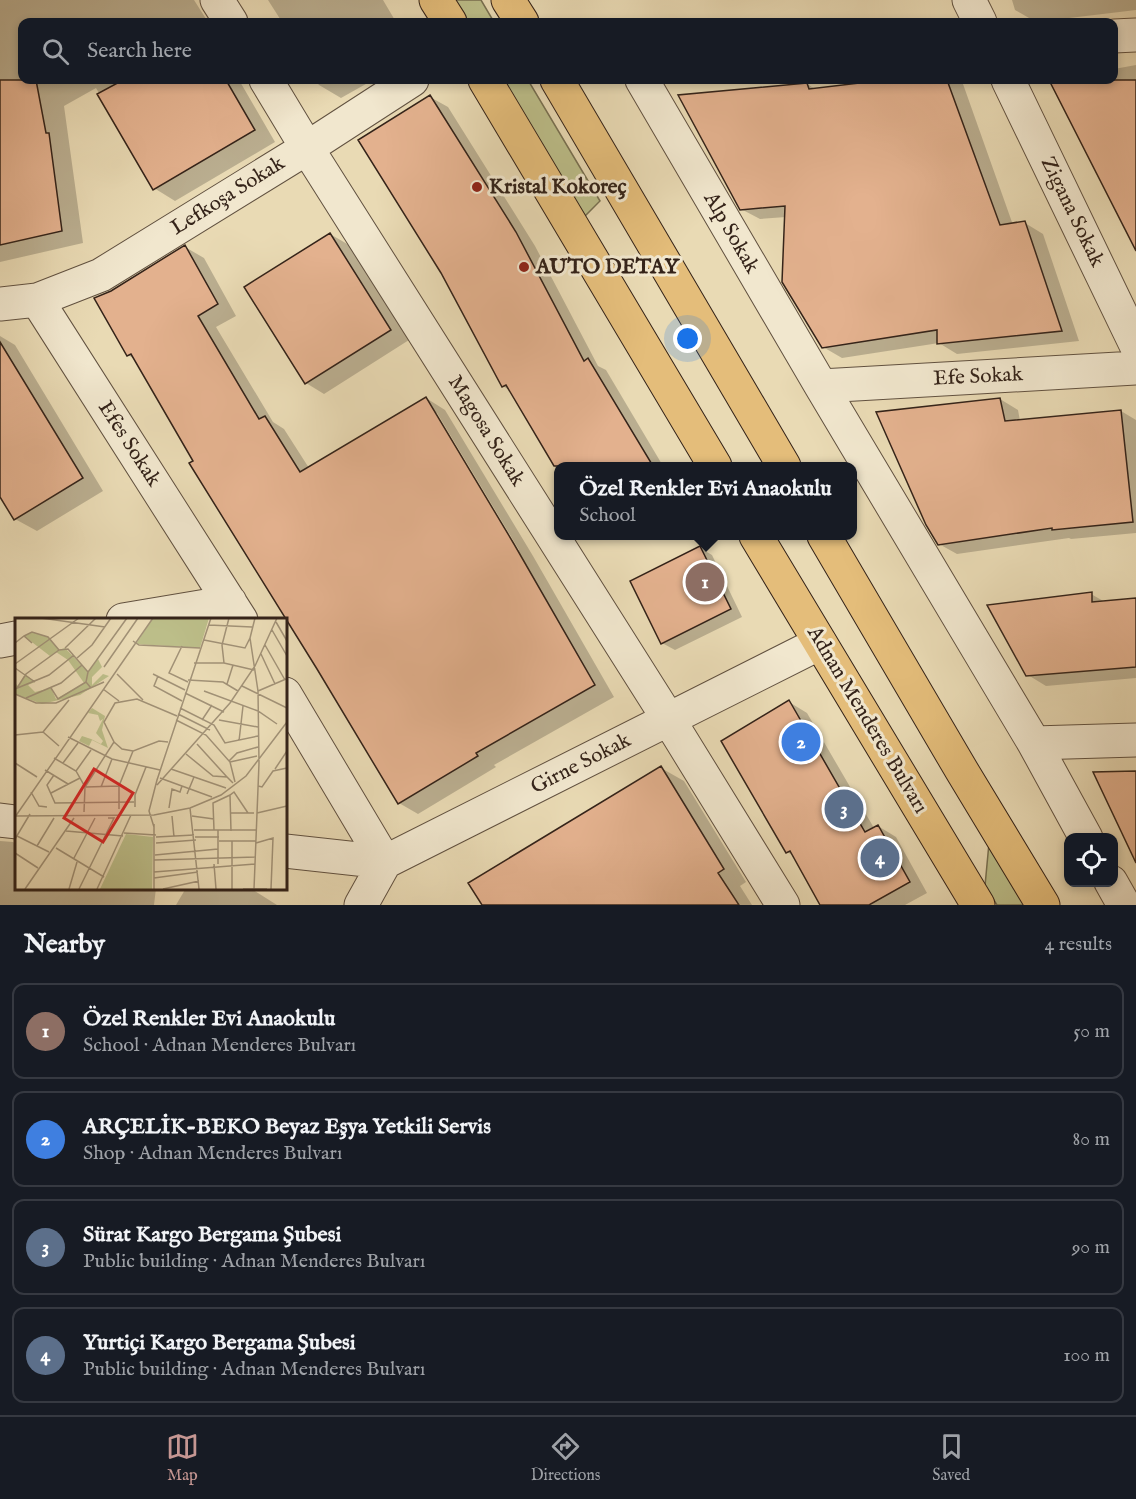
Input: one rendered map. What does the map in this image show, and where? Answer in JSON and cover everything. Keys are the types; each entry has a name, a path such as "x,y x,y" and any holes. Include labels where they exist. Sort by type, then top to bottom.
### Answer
{"main road":[{"path":"436,0 447,18"},
{"path":"508,0 519,18"},
{"path":"487,84 713,462"},
{"path":"559,84 782,462"},
{"name":"Adnan Menderes Bulvarı","path":"758,540 978,905"},
{"path":"826,540 1043,905"}],"street":[{"path":"218,0 229,18"},
{"path":"969,0 978,18"},
{"path":"1118,36 1136,35"},
{"name":"Magosa Sokak","path":"268,84 554,538"},
{"name":"Lefkoşa Sokak","path":"36,300 101,275 406,84"},
{"name":"Alp Sokak","path":"644,84 1034,743 1084,833"},
{"name":"Zigana Sokak","path":"1010,84 1136,345"},
{"path":"0,304 36,300"},
{"name":"Efes Sokak","path":"36,300 235,611"},
{"name":"Efe Sokak","path":"821,386 1136,368"},
{"name":"Magosa Sokak","path":"555,540 783,905"},
{"path":"148,618 235,611"},
{"path":"0,641 15,638"},
{"name":"Girne Sokak","path":"385,862 820,643"},
{"path":"286,696 385,862"},
{"path":"1034,743 1136,740"},
{"path":"0,820 15,822"},
{"path":"286,851 385,862"},
{"path":"361,905 385,862"},
{"path":"1114,887 1124,905"}],"green space":[{"path":"451,0 481,0 492,18 462,18"},
{"path":"502,84 530,84 600,201 585,216"},
{"path":"989,843 1026,905 997,905 985,886"}],"building":[{"path":"0,80 18,80 18,84 37,84 46,133 49,133 62,231 0,245"},
{"path":"1118,80 1136,80 1136,251 1051,84 1118,84"},
{"path":"116,84 228,84 255,130 153,190 97,94"},
{"path":"796,84 807,84 809,89 851,84 948,84 1000,225 1025,221 1062,331 937,344 937,330 822,348 782,282 785,206 740,210 678,95"},
{"path":"430,95 516,232 584,361 588,358 651,462 554,462 554,466 506,385 502,387 441,273 358,140"},
{"path":"330,233 391,330 305,384 244,287"},
{"path":"185,245 218,304 198,316 259,419 265,416 300,472 426,397 595,685 476,753 478,756 398,804 189,463 193,461 131,354 127,356 94,298 111,291"},
{"path":"0,342 83,478 14,520 0,497"},
{"path":"1000,398 1005,421 1121,410 1133,522 1052,530 1052,528 938,545 926,525 876,412"},
{"path":"700,546 731,609 661,644 630,581"},
{"path":"1092,592 1092,602 1136,598 1136,667 1026,676 987,605"},
{"path":"789,700 865,832 878,825 910,882 869,905 820,905 790,851 786,853 721,741"},
{"path":"661,766 724,869 718,873 739,905 482,905 468,883"},
{"path":"1136,771 1136,863 1093,772"}],"place":[{"name":"Kristal Kokoreç","path":"477,187"},
{"name":"AUTO DETAY","path":"524,267"},
{"name":"Özel Renkler Evi Anaokulu","path":"705,582"},
{"name":"ARÇELİK-BEKO Beyaz Eşya Yetkili Servis","path":"801,742"},
{"name":"Sürat Kargo Bergama Şubesi","path":"844,809"},
{"name":"Yurtiçi Kargo Bergama Şubesi","path":"880,858"}]}
